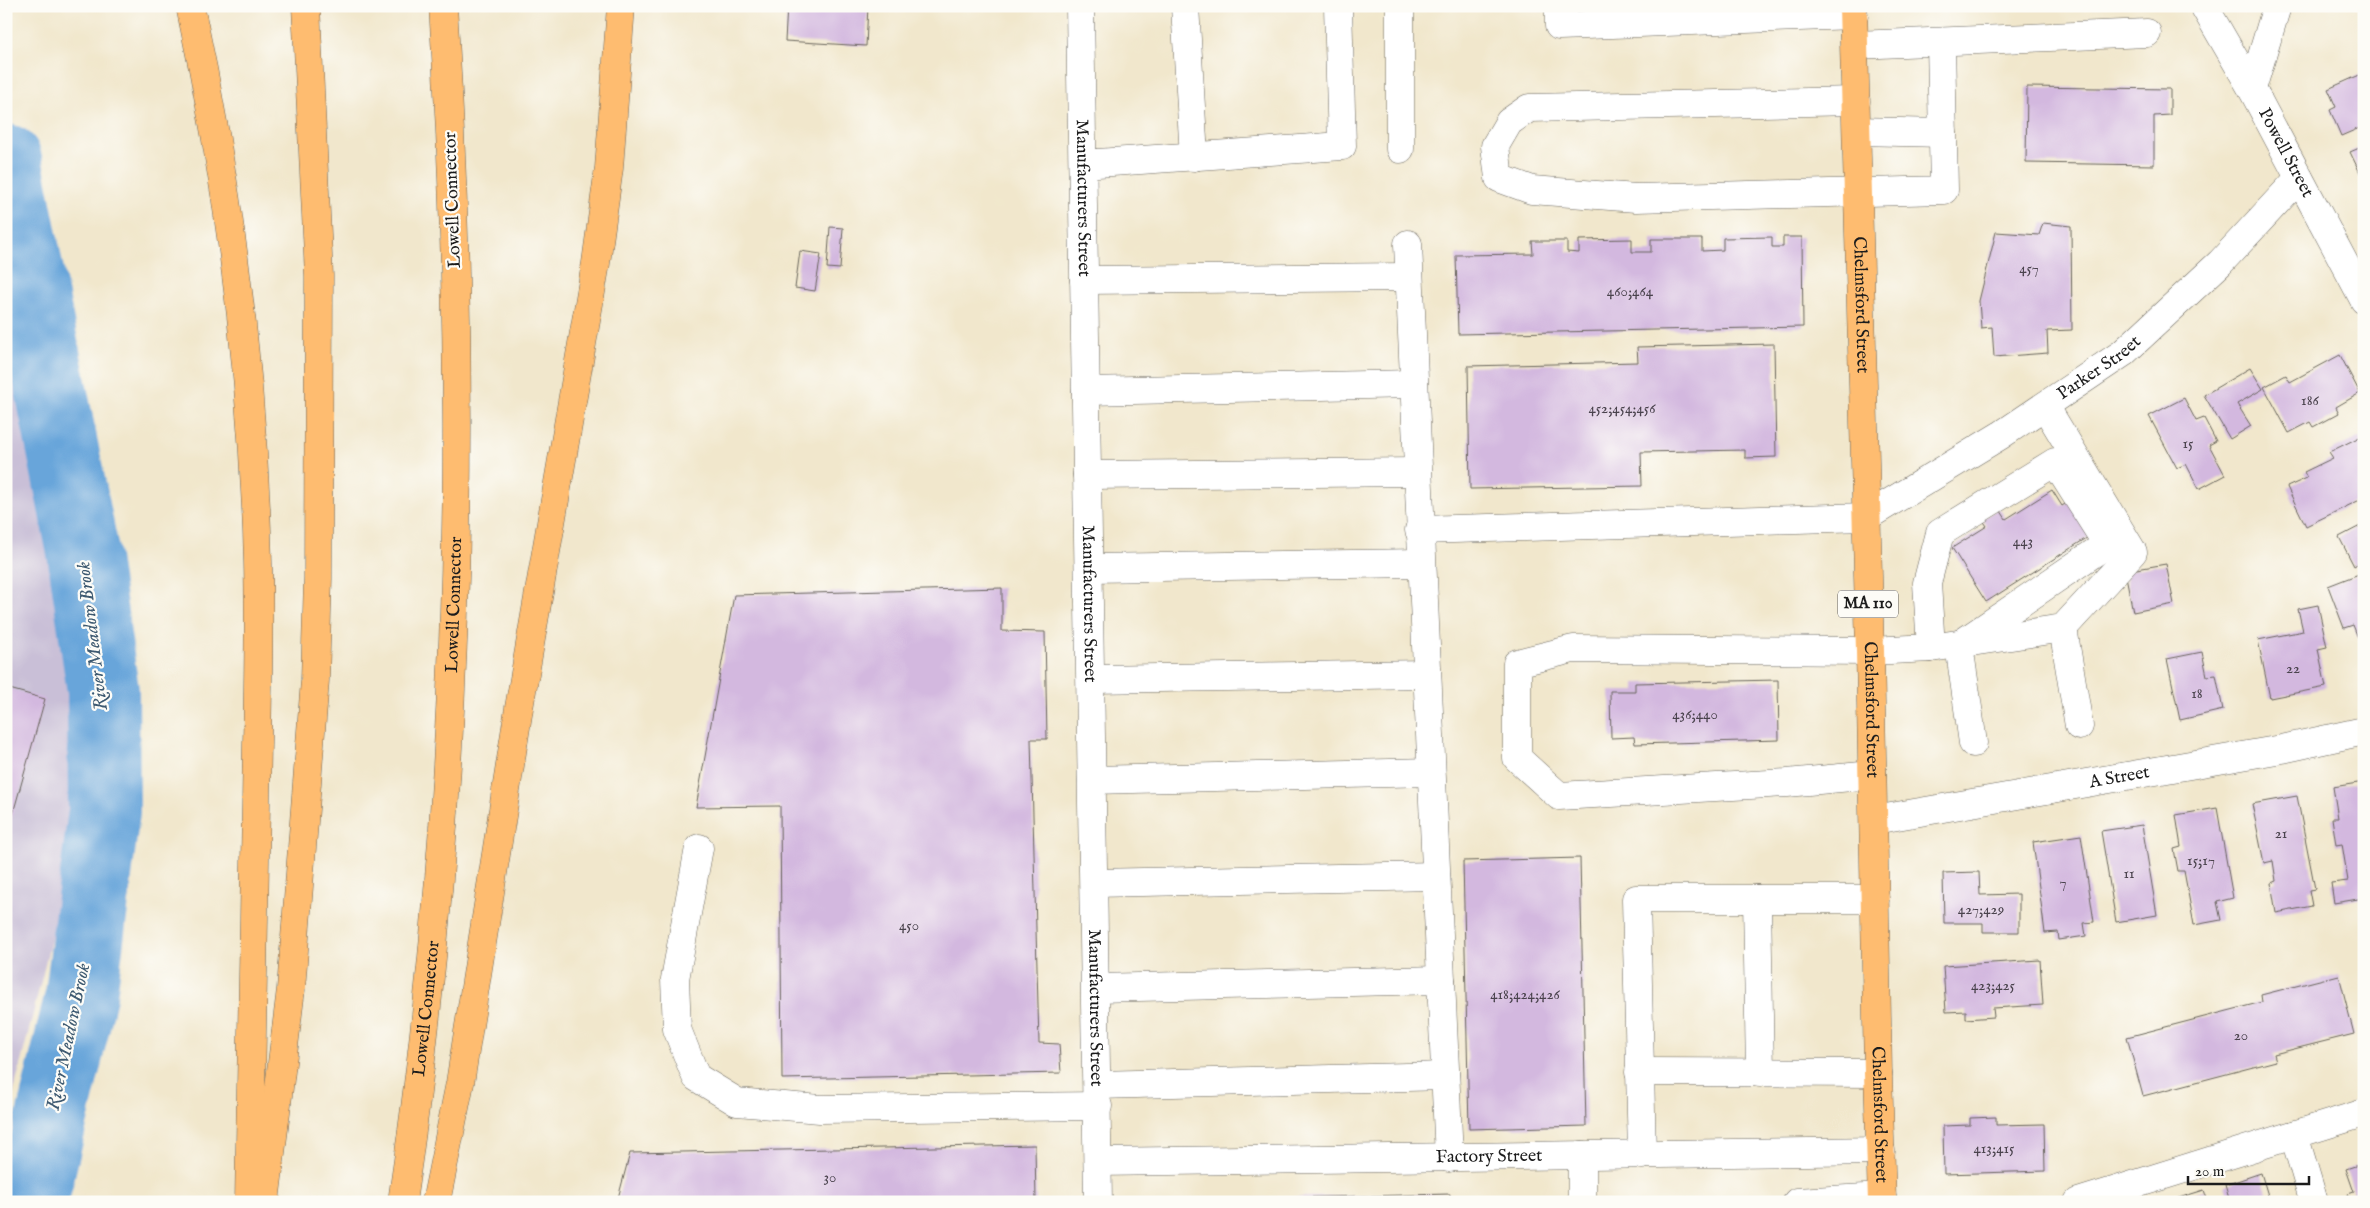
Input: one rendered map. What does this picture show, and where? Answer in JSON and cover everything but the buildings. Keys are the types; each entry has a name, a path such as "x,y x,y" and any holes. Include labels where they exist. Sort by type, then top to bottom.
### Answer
{"main road":[{"path":"190,6 206,77 234,255 246,357 253,454 258,564 258,678 249,1202"},
{"path":"265,1202 291,989 315,670 318,578 319,276 306,6"},
{"name":"Lowell Connector","path":"402,1202 422,1048 443,850 454,652 457,363 455,239 443,6"},
{"path":"436,1202 460,1083 518,718 596,263 608,168 621,6"},
{"name":"Chelmsford Street","path":"1853,11 1882,1199"}],"street":[{"name":"Manufacturers Street","path":"1080,6 1098,1096 1098,1202"},
{"path":"1185,6 1194,157"},
{"path":"1083,164 1342,146 1338,6"},
{"path":"1400,6 1400,149"},
{"path":"1559,6 1560,26 1853,11"},
{"name":"Powell Street","path":"2204,6 2252,89 2299,178 2361,288"},
{"path":"2252,89 2277,6"},
{"path":"1855,45 2147,33"},
{"path":"1856,101 1529,108 1510,122 1495,146 1499,178 1532,190 1636,198 1944,190 1941,42"},
{"path":"1857,131 1943,132"},
{"name":"Parker Street","path":"1866,518 1944,472 2122,353 2220,263 2299,178"},
{"path":"1408,244 1419,530 1449,1158"},
{"path":"1084,280 1409,277"},
{"path":"1086,391 1413,384"},
{"path":"1872,775 1559,796 1517,758 1517,663 1573,649 1870,651 1931,648 2063,628 2132,552 2045,406"},
{"path":"1931,648 1927,583 1940,533 2055,462 2107,544 1959,645"},
{"path":"1087,474 1417,472"},
{"path":"1419,530 1866,518"},
{"path":"1090,568 1421,563"},
{"path":"2063,628 2079,726"},
{"path":"1959,645 1973,743"},
{"path":"1091,679 1426,674"},
{"name":"A Street","path":"1874,820 2282,749 2364,731"},
{"path":"1092,780 1431,772"},
{"path":"699,848 675,979 678,1029 696,1077 737,1102 820,1109 1098,1096 1446,1076"},
{"path":"1094,883 1436,876"},
{"path":"1642,1154 1636,899 1875,899"},
{"path":"1757,899 1760,1073"},
{"path":"1096,988 1441,980"},
{"path":"1639,1072 1878,1072"},
{"path":"2078,1202 2364,1113"},
{"path":"2294,1135 2314,1202"},
{"name":"Factory Street","path":"1098,1162 1881,1151"},
{"path":"1582,1155 1582,1202"},
{"path":"1797,1202 1882,1199"}],"shaded area":[{"path":"6,309 58,556 77,835 6,1123"}],"waterway":[{"name":"River Meadow Brook","path":"6,160 83,552 103,691 104,811 81,995 32,1202"}]}
